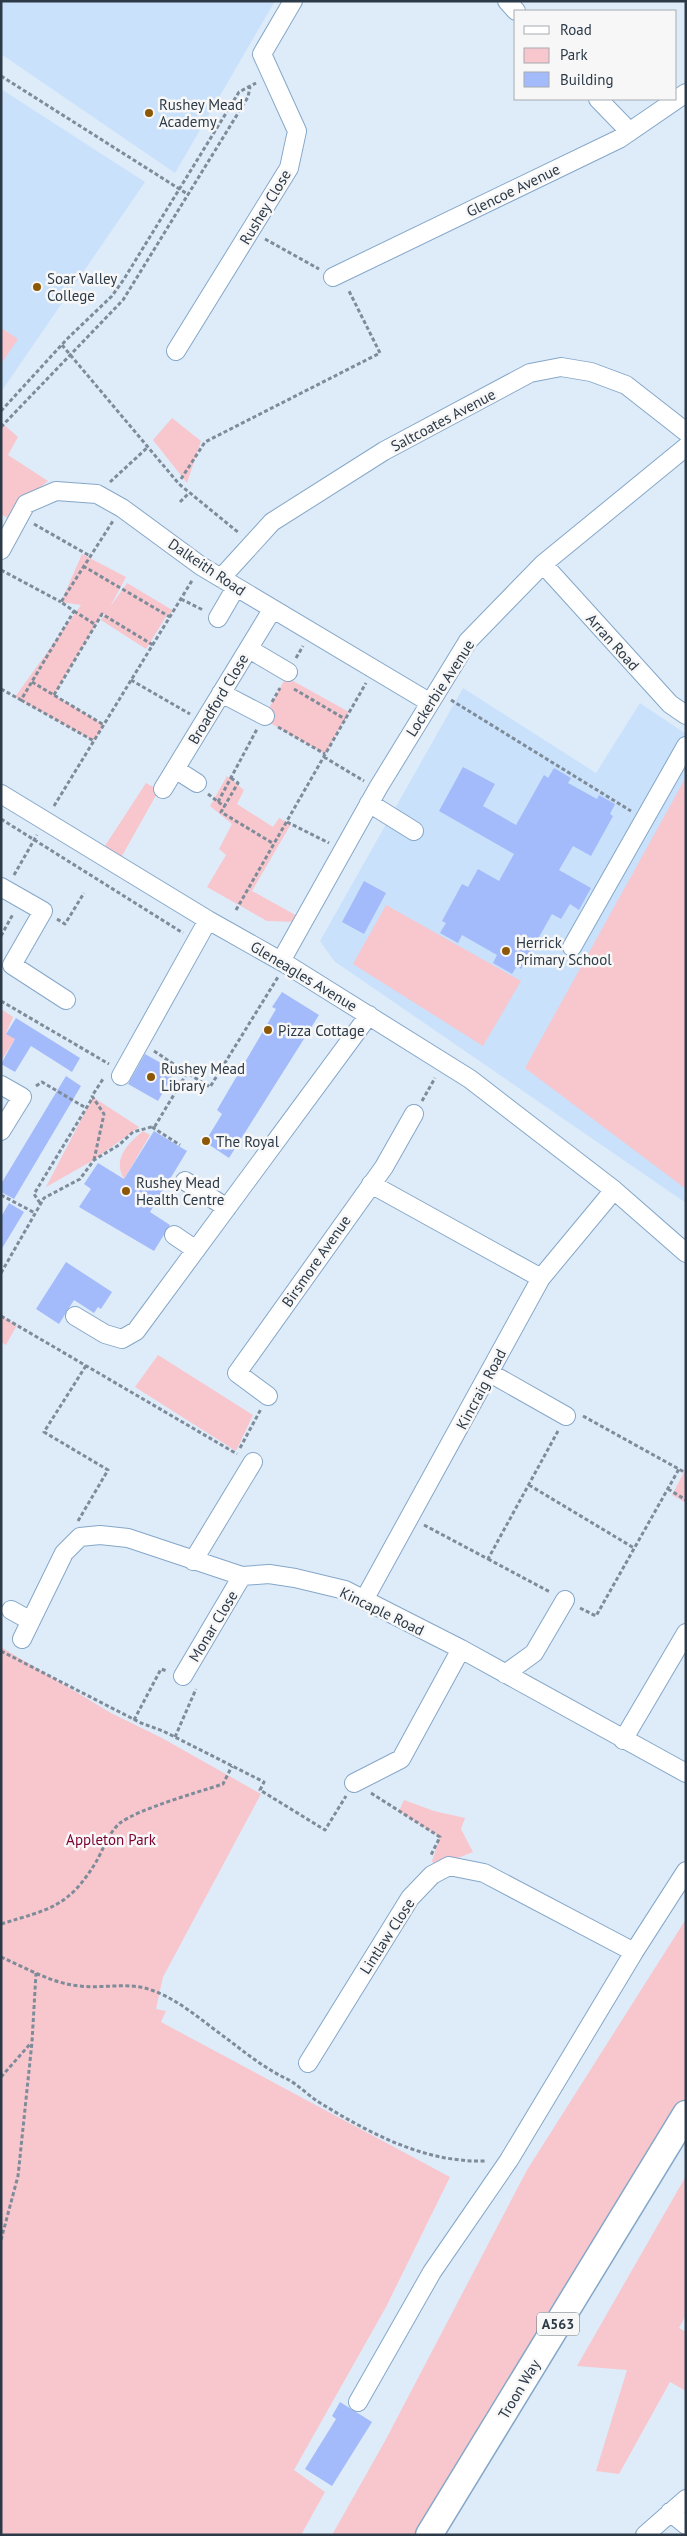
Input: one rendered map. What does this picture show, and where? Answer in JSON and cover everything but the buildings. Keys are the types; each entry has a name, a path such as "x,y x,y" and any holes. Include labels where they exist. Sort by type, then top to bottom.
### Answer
{"highway":[{"name":"Troon Way","path":"429,2535 686,2114"}],"street":[{"name":"Rushey Close","path":"176,351 290,168 297,131 262,54 293,1"},
{"path":"599,100 629,131"},
{"name":"Glencoe Avenue","path":"333,277 610,143 674,100"},
{"name":"Saltcoates Avenue","path":"218,618 228,583 252,544 272,522 384,451 530,374 561,367 591,372 626,385 686,432"},
{"name":"Lockerbie Avenue","path":"284,962 373,796 432,696 468,641 544,564 686,447"},
{"name":"Dalkeith Road","path":"1,550 26,504 56,491 97,494 122,508 201,566 272,610 373,669 432,696"},
{"name":"Arran Road","path":"544,564 670,704 686,715"},
{"name":"Broadford Close","path":"163,789 272,610"},
{"path":"248,649 290,680"},
{"path":"221,693 268,720"},
{"path":"572,947 686,746"},
{"path":"175,769 197,783"},
{"name":"Gleneagles Avenue","path":"1,794 208,920 284,962 470,1079 614,1190 686,1253"},
{"path":"373,796 414,831"},
{"path":"3,888 44,911 12,965 66,1000"},
{"path":"113,1072 140,1042 208,920"},
{"path":"75,1316 105,1334 122,1339 136,1331 369,1015"},
{"path":"1,1085 22,1097 1,1131"},
{"name":"Birsmore Avenue","path":"268,1396 237,1373 384,1167 414,1114"},
{"path":"185,1181 227,1208"},
{"path":"371,1184 541,1278"},
{"name":"Kincraig Road","path":"364,1600 411,1518 541,1278 614,1190"},
{"path":"174,1235 196,1250"},
{"path":"490,1372 566,1416"},
{"path":"193,1560 253,1462"},
{"name":"Kincaple Road","path":"80,1537 100,1535 128,1538 242,1576 269,1574 345,1590 461,1649 622,1740 686,1773"},
{"path":"22,1639 64,1553 80,1537"},
{"name":"Monar Close","path":"183,1676 242,1576"},
{"path":"506,1674 534,1653 565,1600"},
{"path":"11,1610 31,1621"},
{"path":"622,1740 686,1633"},
{"path":"354,1782 401,1759 461,1649"},
{"name":"Lintlaw Close","path":"308,2063 410,1898 432,1875 449,1866 484,1872 634,1952"},
{"path":"358,2402 432,2272 509,2160 634,1952 686,1871"},
{"path":"646,2535 686,2499"},
{"path":"670,2512 686,2525"}],"path":[{"path":"1,412 62,345 112,296 239,92 272,74"},
{"path":"1,76 189,195"},
{"path":"1,426 123,300 248,97 250,86"},
{"path":"181,480 205,442 380,353 346,284 251,231"},
{"path":"62,345 189,493 252,544"},
{"path":"97,494 142,455 148,447"},
{"path":"180,502 189,493"},
{"path":"61,602 122,508"},
{"path":"20,516 90,556"},
{"path":"83,566 170,617"},
{"path":"3,888 35,840 44,820 201,566"},
{"path":"1,570 61,602 96,625"},
{"path":"21,700 74,611"},
{"path":"54,695 102,614 153,645"},
{"path":"236,910 373,669"},
{"path":"131,680 204,722"},
{"path":"290,680 345,719"},
{"path":"32,682 104,724"},
{"path":"1,689 94,741"},
{"path":"432,696 645,819"},
{"path":"268,720 325,755 373,796"},
{"path":"231,778 238,783 221,812 274,844"},
{"path":"1,819 196,941"},
{"path":"287,822 343,850"},
{"path":"44,911 65,924 84,893"},
{"path":"1,936 22,899"},
{"path":"140,1042 210,1087 284,962"},
{"path":"1,1001 113,1072 93,1097 34,1194 40,1203"},
{"path":"414,1114 444,1063"},
{"path":"1,1273 44,1198 80,1179 94,1160 119,1145 133,1132 155,1126 187,1073"},
{"path":"22,1097 42,1082 86,1108"},
{"path":"93,1097 104,1114 94,1160"},
{"path":"152,1126 180,1145"},
{"path":"1,1195 35,1213"},
{"path":"1,1316 87,1364 237,1454 268,1396"},
{"path":"80,1537 73,1529 108,1470 44,1432 87,1364"},
{"path":"488,1559 570,1409 686,1473"},
{"path":"411,1518 596,1616 679,1469"},
{"path":"529,1485 634,1548"},
{"path":"668,1489 686,1500"},
{"path":"1,1650 134,1720 175,1737 264,1782 260,1790 325,1830 354,1782 440,1837 427,1861 432,1875"},
{"path":"134,1720 161,1669 183,1676 197,1688 175,1737"},
{"path":"1,1924 44,1911 68,1898 83,1882 119,1824 141,1813 223,1784 232,1766"},
{"path":"1,1957 65,1984 96,1988 128,1984 154,1991 182,2007 271,2071 288,2080 318,2102 396,2143 430,2156 452,2160 509,2160"},
{"path":"1,2240 18,2176 32,2042 36,1973"},
{"path":"1,2077 32,2042"}],"shaded area":[{"name":"Rushey Mead Academy","path":"1,1 275,1 175,173 1,54"},
{"name":"Soar Valley College","path":"1,89 145,182 1,392"},
{"name":"Herrick Primary School","path":"463,688 596,773 640,703 686,734 686,1203 334,961 320,941"}],"green space":[{"path":"1,328 18,339 1,364"},
{"path":"172,418 201,441 187,483 153,440"},
{"path":"3,424 18,437 8,455 48,481 30,496 13,522 1,514 1,427"},
{"path":"82,554 126,577 110,607 127,583 174,611 167,615 146,649 101,620 105,614 102,614 54,695 104,725 94,741 15,697 81,605 61,602"},
{"path":"286,677 349,712 325,754 263,719"},
{"path":"227,776 244,790 237,804 273,827 279,818 291,824 252,891 299,917 295,922 267,921 207,887 226,855 219,849 232,824 210,806"},
{"path":"686,777 686,1189 525,1068"},
{"path":"146,783 159,790 118,863 101,852"},
{"path":"386,905 521,981 483,1046 353,964"},
{"path":"1,1009 13,1017 6,1033 15,1039 1,1061"},
{"path":"93,1097 139,1127 92,1161 46,1187"},
{"path":"143,1131 150,1135 124,1179 120,1165 123,1152"},
{"path":"1,1316 17,1325 6,1345 1,1342"},
{"path":"158,1355 253,1415 236,1451 135,1387"},
{"path":"686,1468 686,1503 672,1495"},
{"name":"Appleton Park","path":"1,1647 111,1713 162,1738 261,1794 163,1977 156,2009 166,2011 161,2022 450,2177 386,2307 294,2470 325,2492 301,2535 1,2535"},
{"path":"404,1800 434,1811 465,1818 461,1829 473,1852 435,1867 432,1861 440,1837 399,1811"},
{"path":"686,1919 686,2102 423,2535 332,2535 385,2441 527,2170"},
{"path":"686,2176 686,2315 679,2328 686,2332 686,2391 670,2382 619,2474 596,2471 627,2370 577,2366"}],"place":[{"name":"Rushey Mead Academy","path":"149,113"},
{"name":"Soar Valley College","path":"37,287"},
{"name":"Herrick Primary School","path":"506,951"},
{"name":"Pizza Cottage","path":"268,1030"},
{"name":"Rushey Mead Library","path":"151,1077"},
{"name":"The Royal","path":"206,1141"},
{"name":"Rushey Mead Health Centre","path":"126,1191"}]}
